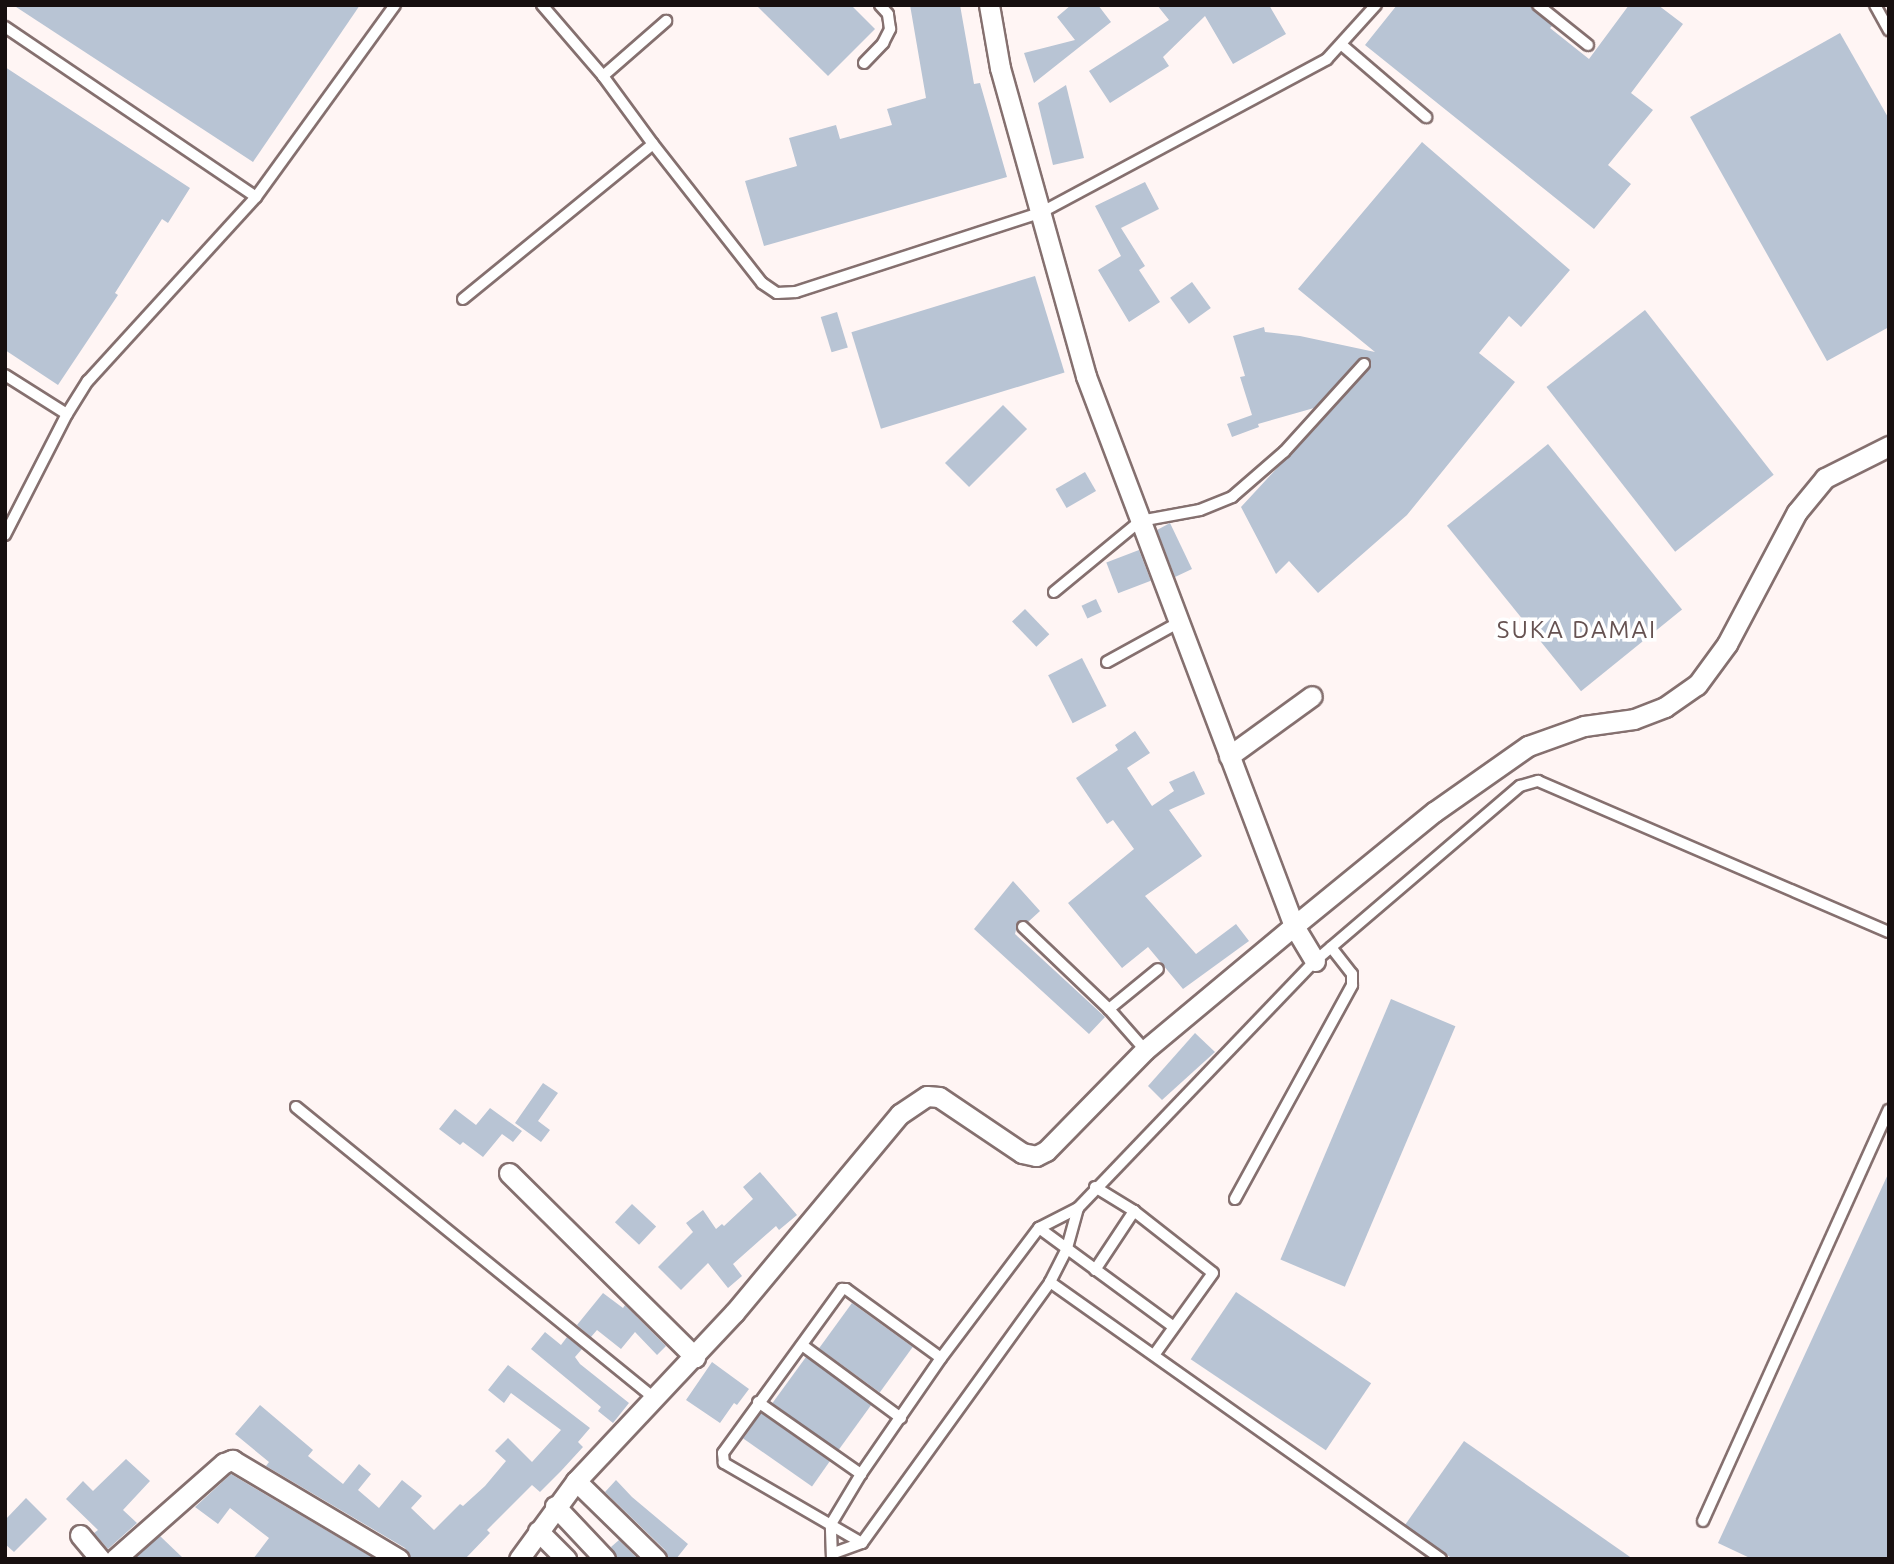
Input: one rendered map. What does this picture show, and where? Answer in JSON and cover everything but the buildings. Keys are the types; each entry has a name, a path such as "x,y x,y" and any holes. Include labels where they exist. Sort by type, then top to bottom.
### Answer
{"street":[{"path":"989,5 1000,68 1086,376 1294,926 1314,961"},
{"path":"519,1559 555,1506 576,1481 653,1396 695,1357 879,1139 912,1106 927,1096 939,1097 1022,1153 1036,1156 1046,1151 1144,1050 1434,812 1528,746 1584,726 1634,719 1665,707 1697,685 1727,644 1797,512 1825,478 1889,446"},
{"path":"1229,756 1312,696"},
{"path":"509,1173 695,1357"},
{"path":"115,1559 224,1463 232,1460 399,1559"},
{"path":"576,1481 656,1559"},
{"path":"555,1506 605,1559"},
{"path":"538,1531 566,1559"},
{"path":"80,1535 100,1559"}],"lane":[{"path":"5,535 66,414 88,381 256,197 395,5"},
{"path":"541,5 603,76 762,283 778,293 796,292 1041,212 1327,59 1376,5"},
{"path":"864,63 883,43 890,29 888,14 880,5"},
{"path":"1538,5 1588,46"},
{"path":"1875,5 1889,30"},
{"path":"603,76 666,21"},
{"path":"5,27 256,197"},
{"path":"1342,45 1426,117"},
{"path":"463,299 653,144"},
{"path":"1054,592 1140,521 1200,510 1232,497 1284,452 1364,364"},
{"path":"5,376 66,414"},
{"path":"1107,662 1178,623"},
{"path":"1077,1208 1067,1248 1050,1282 862,1543 833,1556 831,1524 861,1474 941,1359 1039,1228 1077,1208 1314,961 1512,791 1538,782 1889,932"},
{"path":"1023,927 1109,1009 1144,1050"},
{"path":"1235,1199 1352,985 1352,974 1331,947"},
{"path":"1109,1009 1157,970"},
{"path":"296,1107 653,1396"},
{"path":"1703,1521 1889,1110"},
{"path":"1096,1187 1134,1211 1213,1273 1154,1355"},
{"path":"1095,1270 1134,1211"},
{"path":"1039,1228 1174,1327"},
{"path":"1050,1282 1441,1559"},
{"path":"862,1543 724,1463 723,1453 838,1292 846,1289 941,1359"},
{"path":"802,1345 901,1418"},
{"path":"758,1402 861,1474"}],"district":[{"name":"SUKA DAMAI","path":"1577,630"}]}
